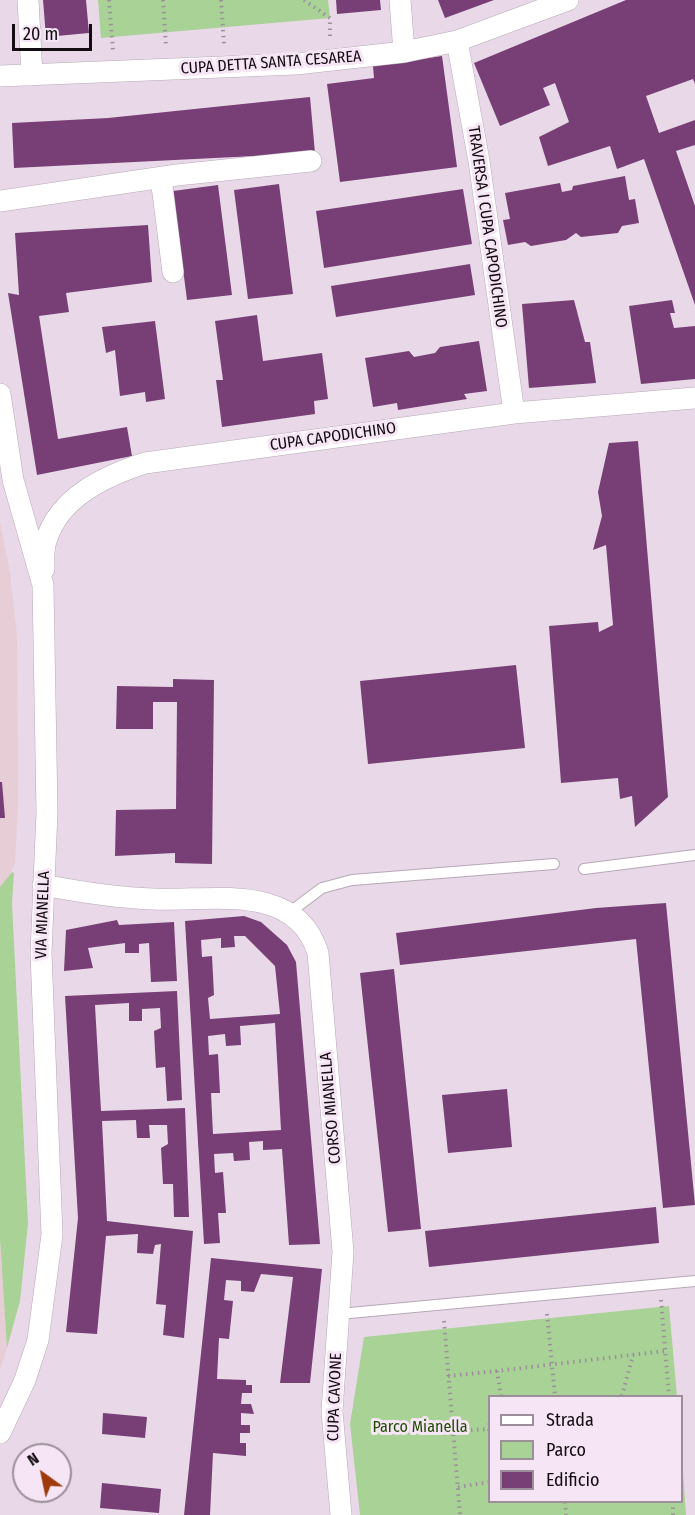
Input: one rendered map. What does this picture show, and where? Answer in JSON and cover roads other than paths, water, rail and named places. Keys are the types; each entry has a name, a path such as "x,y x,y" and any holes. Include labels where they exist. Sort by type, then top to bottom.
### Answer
{"street":[{"path":"28,0 32,75"},
{"path":"400,0 404,52"},
{"name":"CUPA DETTA SANTA CESAREA","path":"0,76 332,61 404,52 457,41 568,0"},
{"name":"TRAVERSA I CUPA CAPODICHINO","path":"457,41 478,161 514,413"},
{"path":"0,201 161,178 311,161"},
{"path":"161,178 173,272"},
{"name":"VIA MIANELLA","path":"0,394 13,480 43,585 47,812 41,954 52,1235 38,1340 25,1380 0,1433"},
{"name":"CUPA CAPODICHINO","path":"43,585 45,542 55,522 70,503 90,487 116,472 145,463 514,413 695,398"},
{"name":"CORSO MIANELLA","path":"43,885 97,895 153,899 251,900 290,912 308,928 318,953 343,1252 339,1314"},
{"name":"CUPA CAVONE","path":"339,1314 332,1436 341,1515"}],"lane":[{"path":"584,868 695,855"},
{"path":"290,912 322,888 352,880 554,864"},
{"path":"339,1314 695,1281"}],"park label":[{"name":"Parco Mianella","path":"420,1428"}]}
